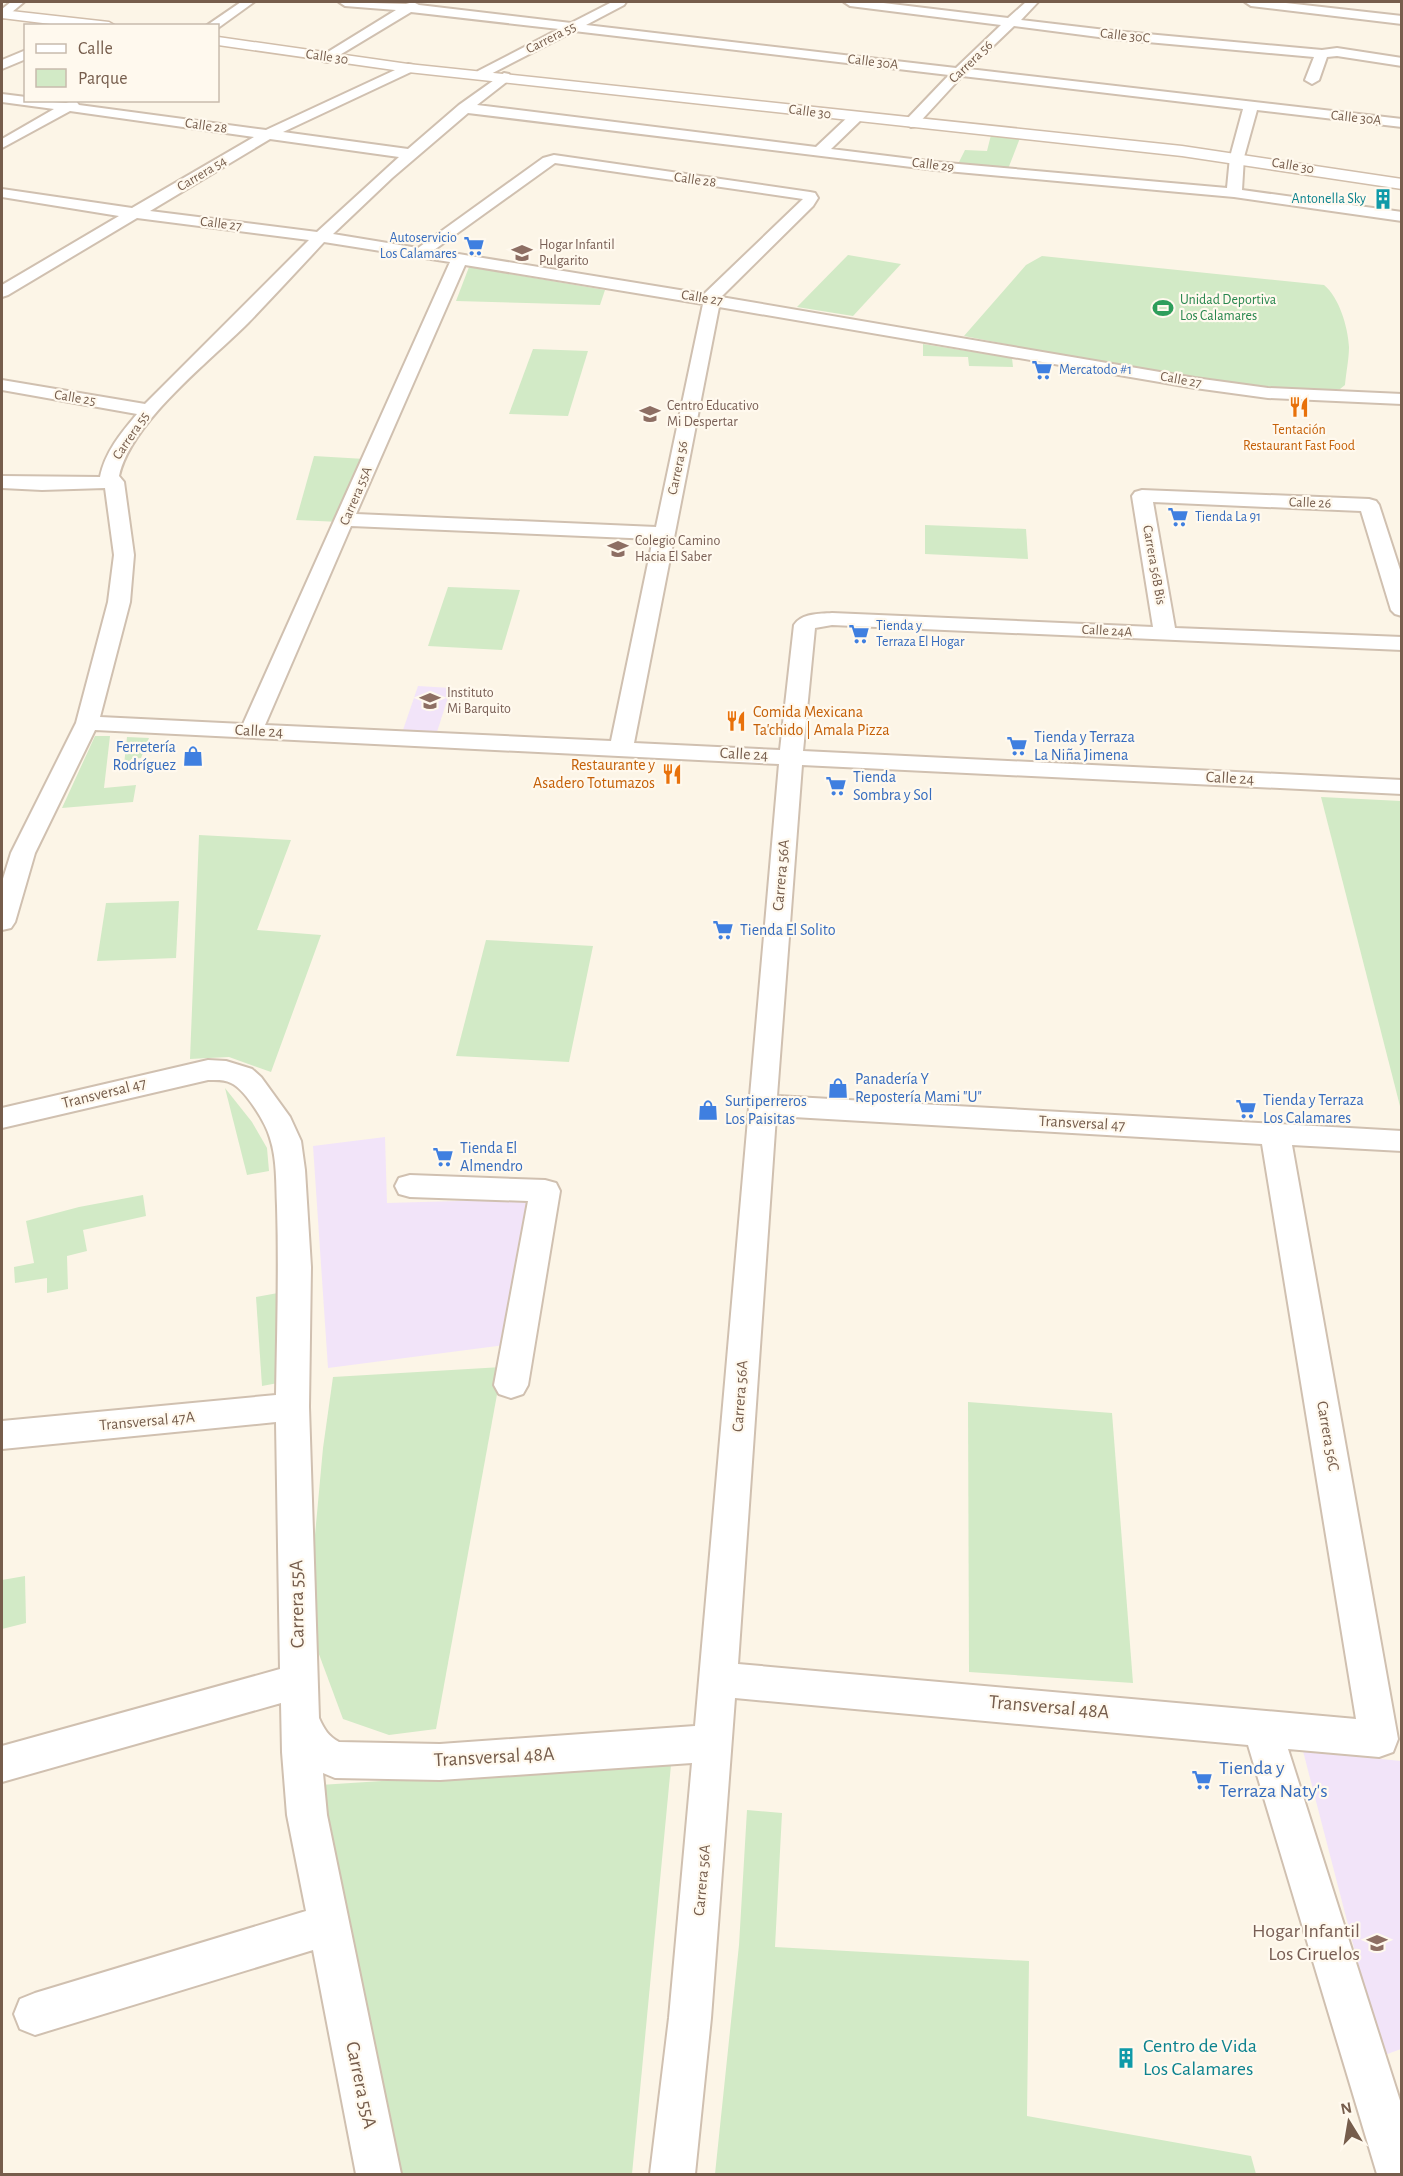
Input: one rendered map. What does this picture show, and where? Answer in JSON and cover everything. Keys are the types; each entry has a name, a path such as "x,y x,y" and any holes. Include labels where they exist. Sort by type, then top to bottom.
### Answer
{"main road":[{"path":"2,14 81,24"},
{"name":"Calle 30","path":"219,41 408,68 483,74 856,117 1237,157 1401,184"}],"street":[{"path":"2,14 18,2"},
{"path":"215,24 248,2"},
{"name":"Calle 30A","path":"345,2 414,4 572,27 1401,123"},
{"name":"Carrera 55","path":"483,74 620,2"},
{"name":"Calle 30C","path":"850,2 1177,42 1322,54 1337,52 1401,62"},
{"name":"Carrera 56","path":"911,123 959,72 1032,2"},
{"path":"1251,2 1401,20"},
{"path":"328,58 414,4"},
{"path":"1337,52 1378,46"},
{"path":"1312,80 1322,54"},
{"path":"2,65 24,55"},
{"name":"Carrera 54","path":"2,292 268,134 408,68"},
{"name":"Carrera 55","path":"2,922 23,853 87,723 105,660 123,578 124,555 114,482 109,477 109,471 148,410 320,237 411,154 504,77"},
{"name":"Calle 28","path":"2,98 24,100"},
{"name":"Calle 28","path":"50,102 411,154"},
{"path":"2,144 74,104"},
{"path":"1234,193 1237,157 1251,106"},
{"name":"Calle 29","path":"464,108 1025,175 1234,193 1401,217"},
{"path":"820,151 856,117"},
{"name":"Calle 28","path":"418,254 548,161 559,159 806,195 811,198 709,299"},
{"name":"Calle 27","path":"2,193 134,214 320,237 709,299 1195,383 1268,393 1401,399"},
{"name":"Carrera 55A","path":"251,731 459,260"},
{"name":"Carrera 56","path":"621,748 710,305 709,299"},
{"name":"Calle 25","path":"2,385 148,410"},
{"path":"2,482 42,484 114,482"},
{"name":"Calle 26","path":"1142,496 1369,505 1401,610"},
{"name":"Carrera 56B Bis","path":"1142,496 1165,634"},
{"path":"346,520 665,533"},
{"name":"Calle 24A","path":"813,621 832,619 1401,644"},
{"name":"Carrera 56A","path":"673,2175 690,2018 714,1743 791,756 804,630 805,625 813,621"},
{"name":"Calle 24","path":"87,723 1401,787"},
{"name":"Carrera 55A","path":"208,1070 242,1076 251,1084 280,1124 290,1170 295,1268 292,1407 299,1698 307,1815 379,2175"},
{"name":"Transversal 47","path":"2,1118 208,1070"},
{"name":"Transversal 47","path":"762,1105 1401,1141"},
{"name":"Carrera 56C","path":"1275,1134 1379,1739"},
{"path":"410,1186 545,1191 511,1385"},
{"name":"Transversal 47A","path":"2,1435 292,1407"},
{"name":"Transversal 48A","path":"719,1679 1379,1739"},
{"path":"2,1764 299,1698"},
{"name":"Transversal 48A","path":"299,1698 307,1738 317,1749 335,1760 440,1762 714,1743"},
{"path":"1263,1730 1400,2175"},
{"path":"35,2014 328,1925"}],"shaded area":[{"name":"Instituto Mi Barquito","path":"418,686 451,688 437,732 403,730"},
{"path":"385,1137 387,1203 529,1199 505,1345 328,1368 313,1146"},
{"name":"Hogar Infantil Los Ciruelos","path":"1303,1751 1401,1761 1401,2049 1382,2056"}],"green space":[{"path":"991,135 1020,138 1008,169 958,164 965,150 987,151"},
{"path":"848,255 901,264 853,316 797,307"},
{"name":"Unidad Deportiva Los Calamares","path":"1042,256 1324,285 1334,297 1342,313 1347,331 1349,352 1345,385 1340,389 1281,389 1234,383 1117,366 964,336 1026,265"},
{"path":"469,267 605,290 600,305 456,301"},
{"path":"923,344 1012,358 1013,367 969,366 968,357 923,356"},
{"path":"533,349 588,351 568,416 509,414"},
{"path":"314,456 365,459 340,522 296,520"},
{"path":"925,525 1026,529 1028,559 925,554"},
{"path":"448,587 520,590 502,650 428,646"},
{"path":"95,736 110,736 104,788 136,785 133,802 62,808"},
{"path":"127,737 149,738 141,758 131,759 130,764 124,765"},
{"path":"1321,797 1401,801 1401,1110"},
{"path":"199,835 291,840 257,930 321,935 271,1072 229,1057 190,1059"},
{"path":"179,901 176,958 97,961 106,903"},
{"path":"486,940 593,946 569,1062 456,1056"},
{"path":"225,1088 252,1122 267,1148 269,1171 247,1175"},
{"path":"143,1195 146,1216 83,1230 87,1251 67,1256 68,1289 47,1293 47,1278 15,1283 14,1267 34,1263 26,1221 79,1207"},
{"path":"278,1293 278,1383 262,1386 256,1297"},
{"path":"502,1367 436,1729 389,1735 343,1719 307,1622 323,1448 333,1377"},
{"path":"968,1402 1112,1413 1133,1683 969,1672"},
{"path":"25,1576 26,1623 2,1629 2,1580"},
{"path":"671,1765 632,2174 391,2174 320,1785 613,1766"},
{"path":"747,1810 782,1813 775,1947 1029,1961 1027,2116 1251,2156 1256,2174 715,2174 739,1945"}],"place":[{"name":"Antonella Sky","path":"1383,199"},
{"name":"Autoservicio Los Calamares","path":"474,246"},
{"name":"Hogar Infantil Pulgarito","path":"522,253"},
{"name":"Unidad Deportiva Los Calamares","path":"1163,308"},
{"name":"Mercatodo #1","path":"1042,370"},
{"name":"Tentación Restaurant Fast Food","path":"1299,407"},
{"name":"Centro Educativo Mi Despertar","path":"650,414"},
{"name":"Tienda La 91","path":"1178,517"},
{"name":"Colegio Camino Hacia El Saber","path":"618,549"},
{"name":"Tienda y Terraza El Hogar","path":"859,634"},
{"name":"Instituto Mi Barquito","path":"430,701"},
{"name":"Comida Mexicana Ta'chido | Amala Pizza","path":"736,721"},
{"name":"Tienda y Terraza La Niña Jimena","path":"1017,746"},
{"name":"Ferretería Rodríguez","path":"193,756"},
{"name":"Restaurante y Asadero Totumazos","path":"672,774"},
{"name":"Tienda Sombra y Sol","path":"836,786"},
{"name":"Tienda El Solito","path":"723,930"},
{"name":"Panadería Y Repostería Mami \"U\"","path":"838,1088"},
{"name":"Tienda y Terraza Los Calamares","path":"1246,1109"},
{"name":"Surtiperreros Los Paisitas","path":"708,1110"},
{"name":"Tienda El Almendro","path":"443,1157"},
{"name":"Tienda y Terraza Naty's","path":"1202,1780"},
{"name":"Hogar Infantil Los Ciruelos","path":"1377,1943"},
{"name":"Centro de Vida Los Calamares","path":"1126,2058"}]}
